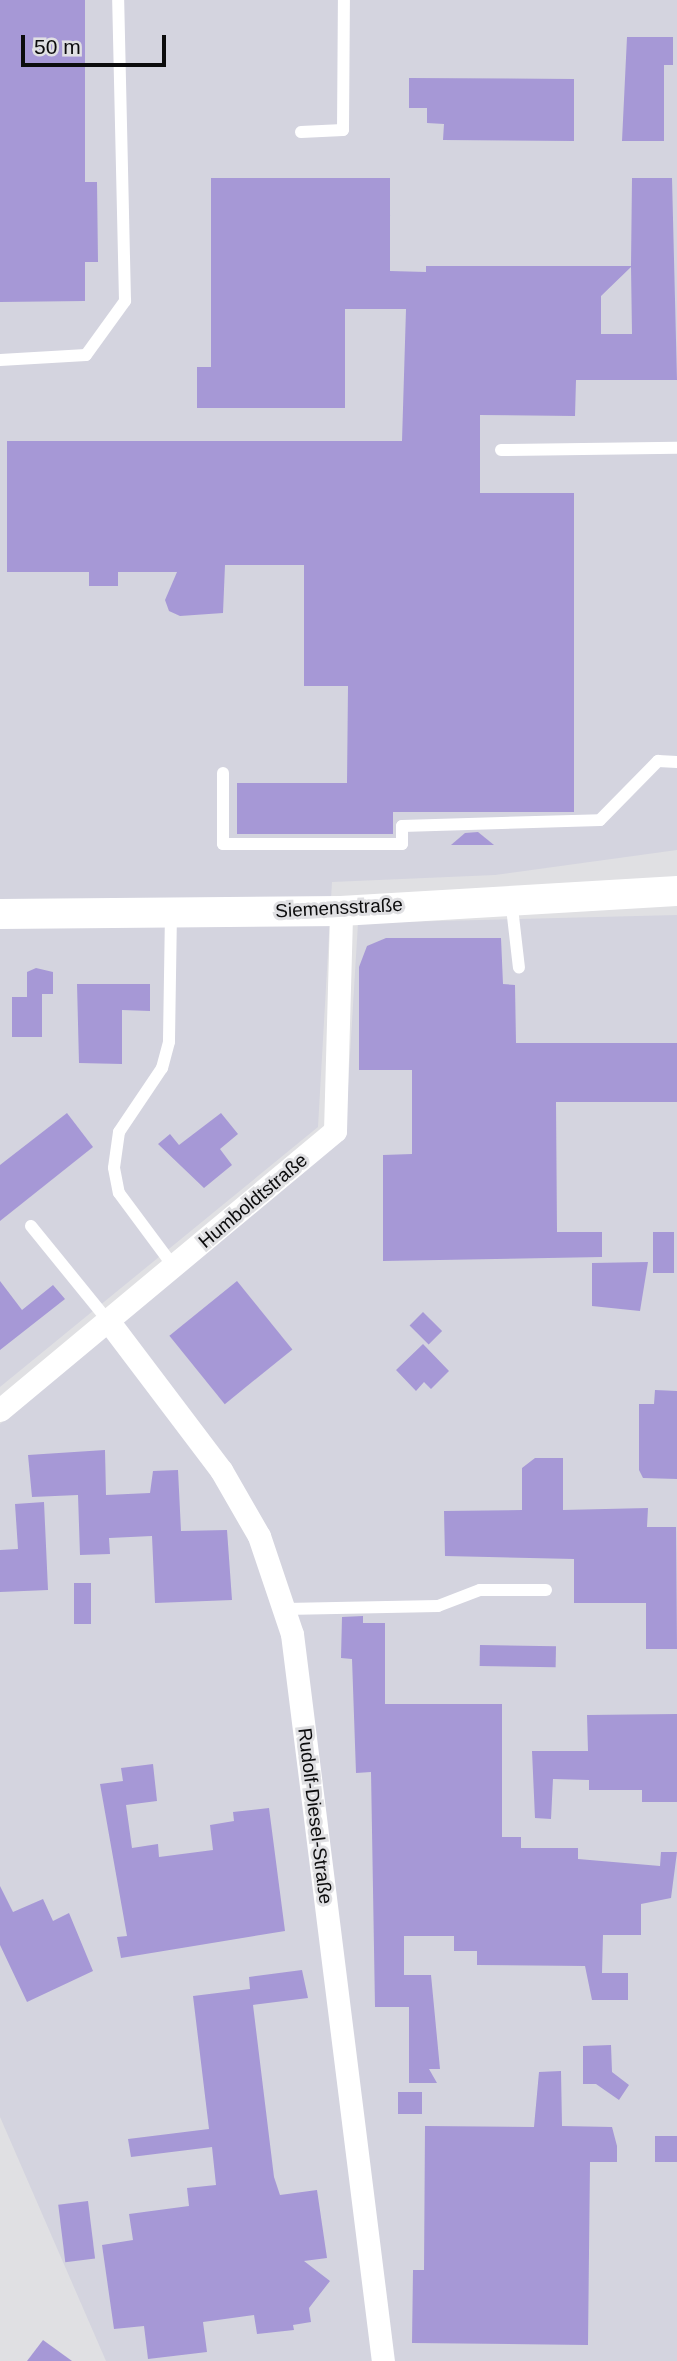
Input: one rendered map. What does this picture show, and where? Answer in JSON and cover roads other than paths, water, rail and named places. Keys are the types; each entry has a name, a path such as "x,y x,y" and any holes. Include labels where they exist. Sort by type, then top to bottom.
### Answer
{"street":[{"name":"Siemensstraße","path":"0,914 341,911 511,898 677,891"},
{"name":"Humboldtstraße","path":"0,1410 174,1268 335,1131 341,911"},
{"name":"Rudolf-Diesel-Straße","path":"109,1322 221,1470 258,1536 285,1609 383,2361"}],"lane":[{"path":"0,360 86,355 125,301 118,0"},
{"path":"301,132 343,130 344,0"},
{"path":"501,450 677,448"},
{"path":"223,773 223,844 402,844 402,826 600,820 658,761 677,762"},
{"path":"511,898 519,968"},
{"path":"171,912 169,1042 163,1068 119,1132 114,1168 120,1193 174,1268"},
{"path":"30,1226 109,1322"},
{"path":"285,1609 438,1606 480,1590 546,1590"}]}
